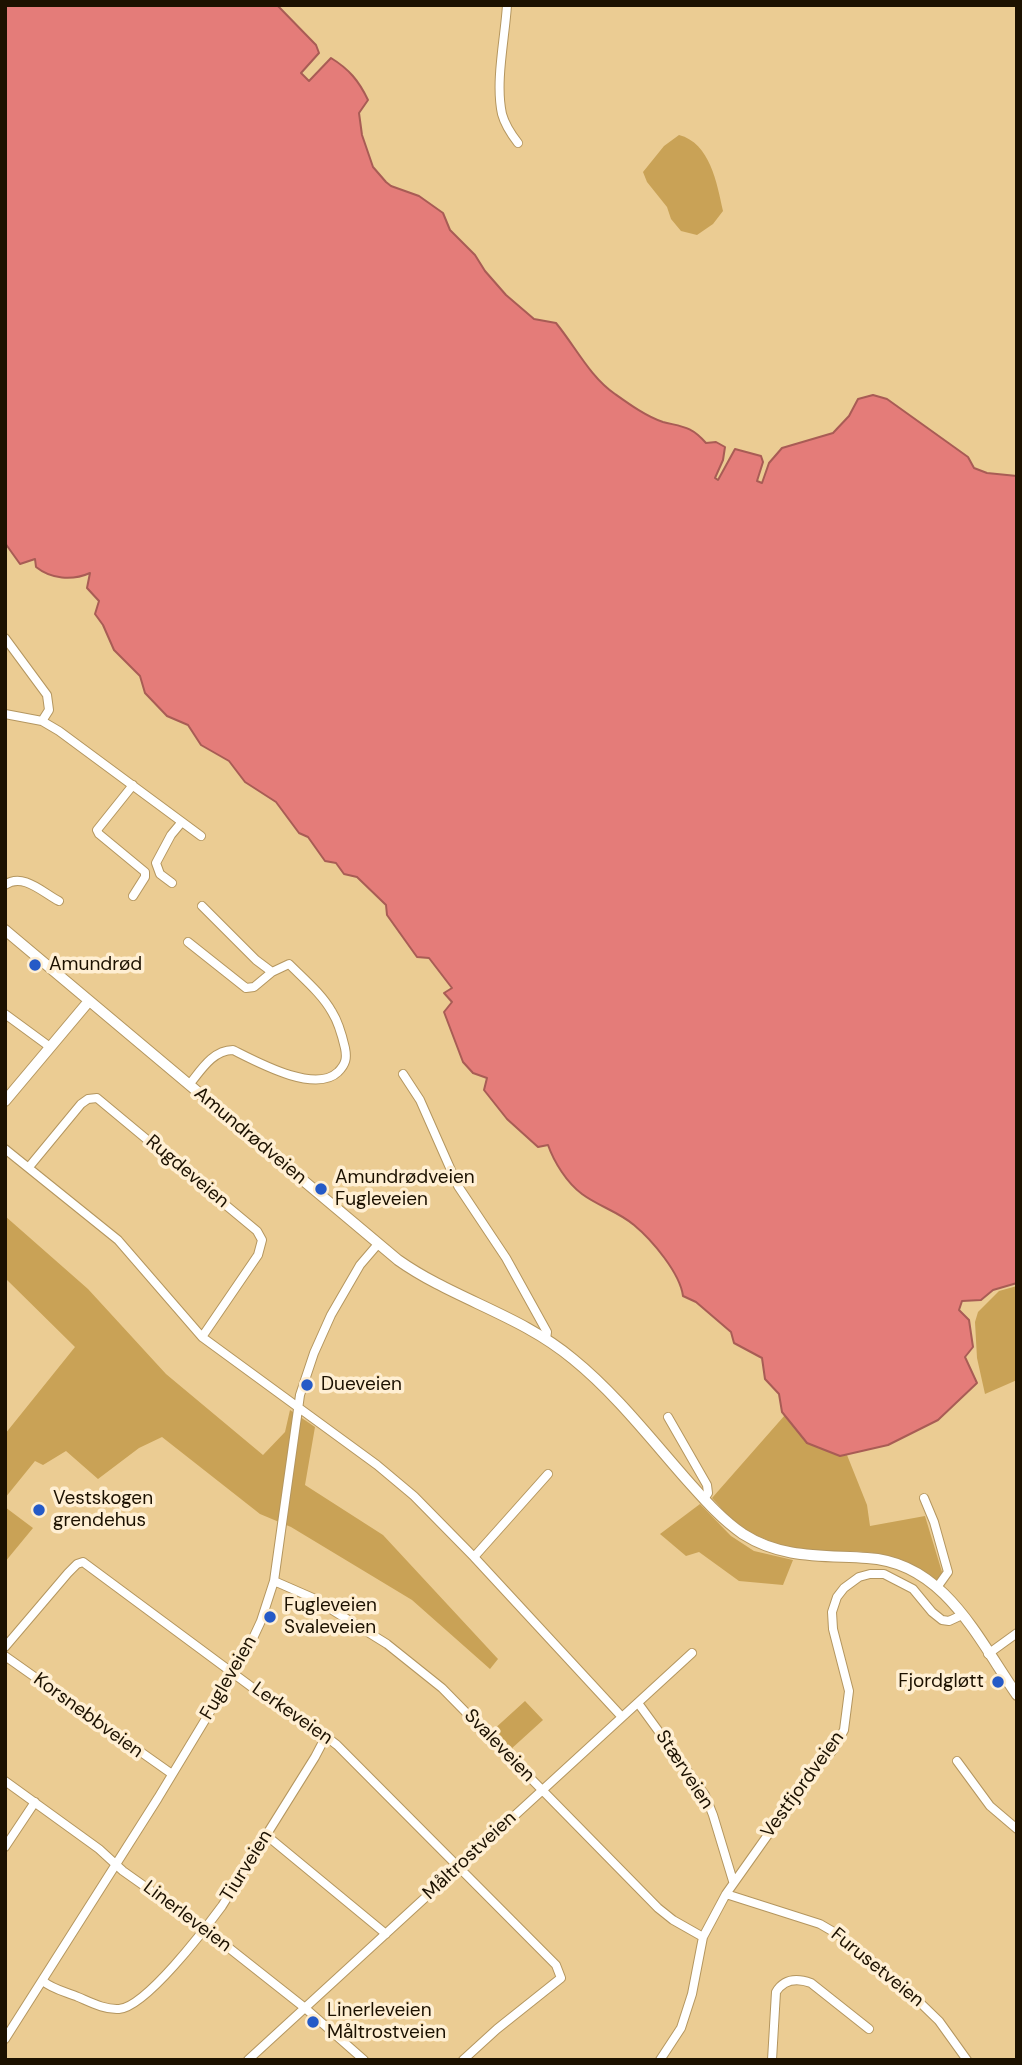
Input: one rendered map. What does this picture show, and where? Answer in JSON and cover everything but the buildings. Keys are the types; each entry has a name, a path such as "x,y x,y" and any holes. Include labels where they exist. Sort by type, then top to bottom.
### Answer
{"main road":[{"name":"Amundrødveien","path":"5,930 378,1244 428,1280 546,1339 591,1374 704,1499 736,1528 774,1549 800,1555 889,1561 914,1570 938,1586 962,1615 1017,1695"},
{"path":"5,1101 89,1001"}],"street":[{"path":"507,5 500,94 507,128 518,143"},
{"path":"5,638 47,695 49,710 42,721"},
{"path":"5,714 42,721 201,836"},
{"path":"133,785 97,830 145,872 145,877 133,896"},
{"path":"172,883 160,874 156,863 171,835 181,823"},
{"path":"5,885 16,880 25,881 59,901"},
{"path":"202,906 256,960 272,972"},
{"path":"188,942 246,988 254,987 272,972 289,964 333,1013 347,1056 344,1066 334,1076 314,1079 276,1070 233,1050 226,1050 212,1058 189,1085"},
{"path":"5,1014 50,1047"},
{"path":"403,1074 420,1100 458,1186 506,1258 547,1332 546,1339"},
{"name":"Rugdeveien","path":"29,1167 80,1104 97,1098 257,1231 262,1240 258,1255 202,1337"},
{"path":"5,1149 118,1240 202,1337 402,1486 474,1557 622,1717"},
{"name":"Fugleveien","path":"5,2039 234,1674 261,1621 274,1581 298,1408 314,1353 331,1315 360,1265 378,1244"},
{"path":"668,1417 707,1485 708,1493 704,1499"},
{"path":"474,1557 548,1474"},
{"path":"924,1498 934,1521 948,1572 938,1586"},
{"name":"Lerkeveien","path":"5,1647 68,1573 83,1562 234,1674 326,1736 359,1766 561,1973 561,1978 463,2060"},
{"name":"Vestfjordveien","path":"660,2060 681,2028 703,1937 733,1881 806,1781 833,1750 844,1730 849,1691 833,1629 832,1612 837,1597 859,1577 884,1574 913,1589 942,1620 962,1615"},
{"name":"Svaleveien","path":"274,1581 313,1598 400,1653 457,1702 658,1908 703,1937"},
{"path":"988,1654 1017,1633"},
{"name":"Måltrostveien","path":"248,2060 692,1653"},
{"name":"Korsnebbveien","path":"5,1656 172,1774"},
{"name":"Stærveien","path":"639,1703 705,1795 733,1881"},
{"name":"Tiurveien","path":"43,1981 107,2008 118,2010 128,2008 146,1996 222,1906 326,1736"},
{"path":"957,1761 990,1806 1017,1829"},
{"name":"Linerleveien","path":"5,1781 205,1928 365,2060"},
{"path":"5,1847 35,1802"},
{"path":"266,1835 386,1934"},
{"name":"Furusetveien","path":"726,1894 809,1920 835,1932 914,1996 939,2021 967,2060"},
{"path":"772,2060 776,1992 779,1986 789,1980 811,1983 869,2029"},
{"path":"5,2020 13,2027"}],"shaded area":[{"path":"5,5 277,5 316,45 319,53 301,73 309,81 331,58 348,71 361,87 368,100 359,113 362,135 373,167 386,182 419,196 443,213 450,230 475,255 506,295 534,319 556,323 590,370 606,387 651,417 691,430 706,443 716,442 725,447 715,478 718,480 735,449 761,456 763,462 757,481 762,483 769,463 782,448 833,433 849,416 858,399 873,395 887,399 968,457 974,468 987,473 1017,476 1017,1283 993,1290 981,1300 962,1301 959,1310 969,1320 973,1347 965,1357 977,1383 938,1420 888,1445 840,1456 807,1443 782,1412 779,1394 765,1379 762,1358 734,1343 731,1332 696,1302 683,1296 677,1277 649,1239 628,1220 576,1189 562,1172 548,1145 538,1147 507,1119 484,1090 487,1078 473,1073 463,1062 444,1012 452,1002 444,993 452,988 429,958 417,957 387,915 386,905 357,877 344,874 336,863 325,861 308,837 299,833 276,802 245,782 229,761 201,745 188,725 167,716 145,693 140,676 114,650 95,614 99,601 87,588 90,573 69,578 48,574 36,567 35,559 20,564 5,543"},
{"path":"679,135 690,139 705,155 715,177 723,211 713,224 697,235 681,231 643,172 664,146"},
{"path":"5,1216 88,1289 166,1374 263,1455 285,1432 290,1410 315,1427 305,1485 383,1535 498,1659 490,1669 412,1600 291,1527 260,1514 162,1437 139,1448 98,1479 66,1451 43,1465 35,1461 5,1498 5,1434 75,1347 5,1278"},
{"path":"1017,1286 1017,1380 985,1394 977,1358 975,1322 978,1312 999,1291"},
{"path":"785,1415 807,1443 839,1456 847,1455 867,1505 870,1526 925,1516 942,1572 938,1582 917,1567 885,1555 848,1551 821,1553 778,1544 747,1531 727,1515 712,1498"},
{"path":"700,1504 731,1536 754,1551 793,1560 783,1585 739,1581 699,1552 686,1556 660,1534"},
{"path":"5,1507 33,1528 5,1562"},
{"path":"525,1701 543,1720 510,1750 492,1731"}],"place":[{"name":"Amundrød","path":"35,965"},
{"name":"Amundrødveien Fugleveien","path":"321,1189"},
{"name":"Dueveien","path":"307,1385"},
{"name":"Vestskogen grendehus","path":"39,1510"},
{"name":"Fugleveien Svaleveien","path":"270,1617"},
{"name":"Fjordgløtt","path":"998,1682"},
{"name":"Linerleveien Måltrostveien","path":"313,2022"}]}
